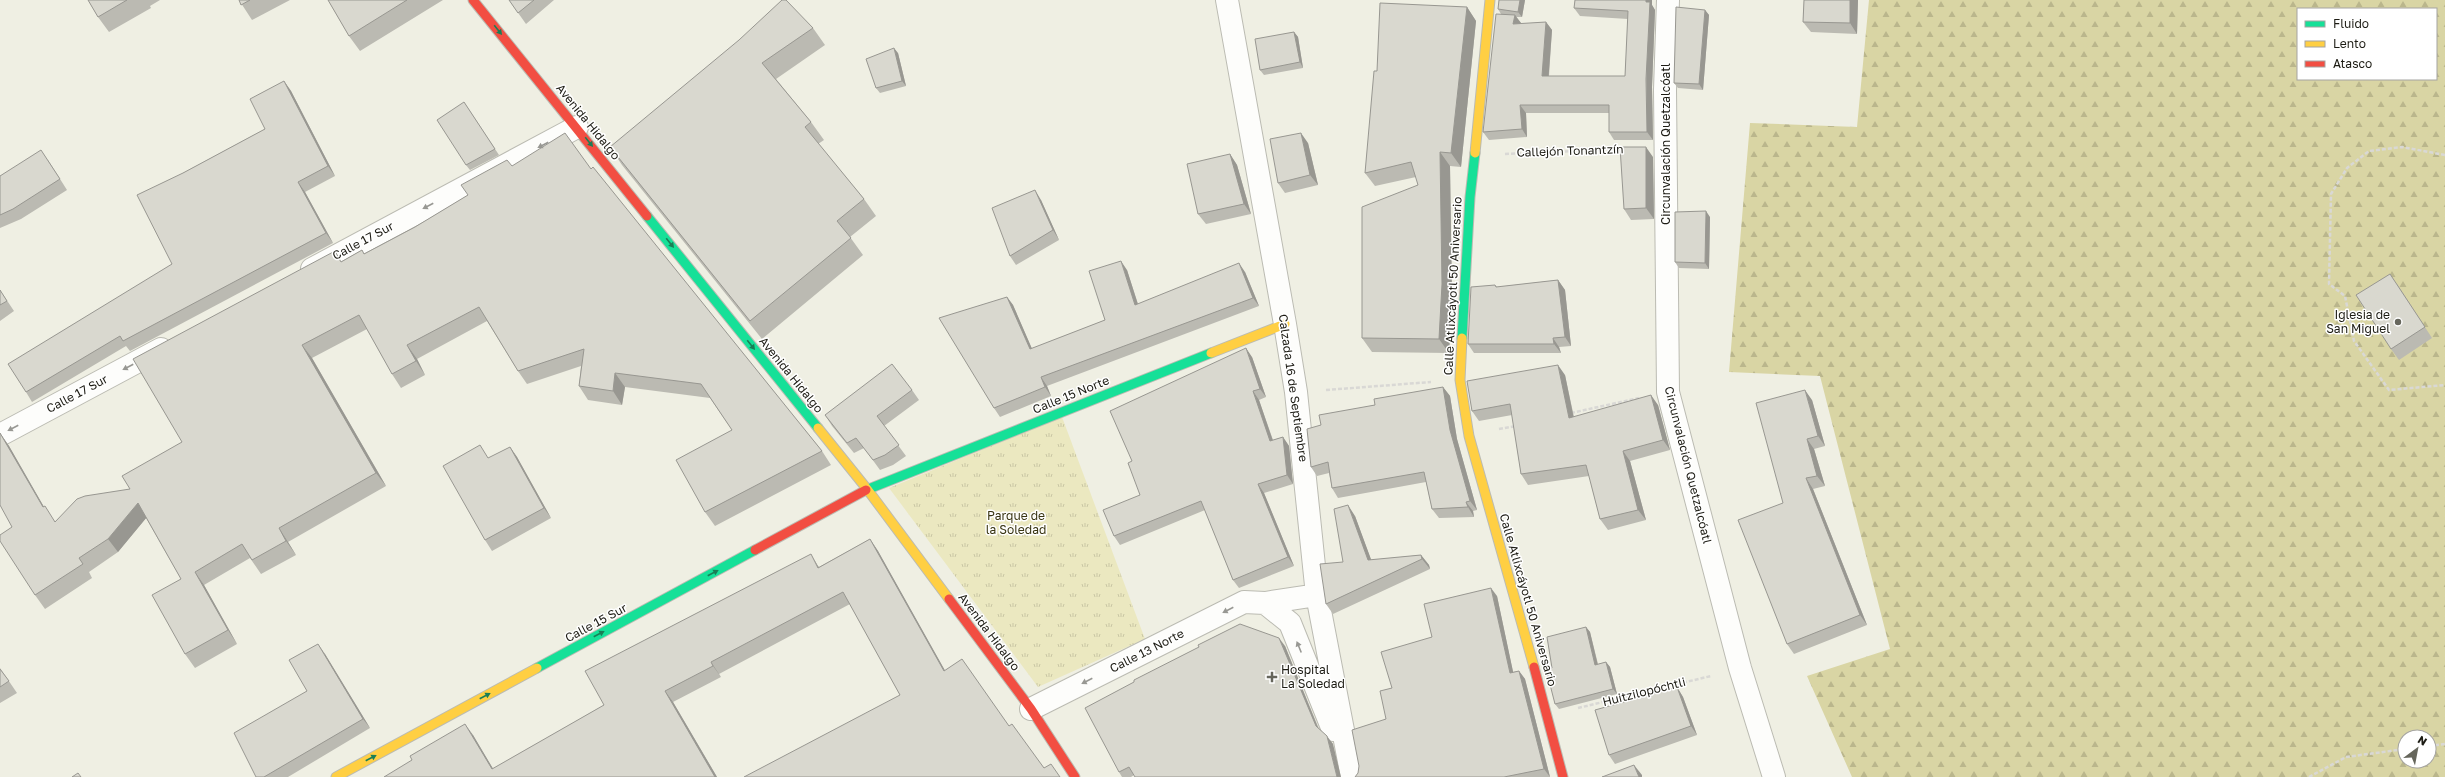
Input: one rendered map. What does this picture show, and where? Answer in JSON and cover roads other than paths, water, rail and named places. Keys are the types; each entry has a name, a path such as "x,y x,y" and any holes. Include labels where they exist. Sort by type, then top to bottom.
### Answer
{"street":[{"name":"Avenida Hidalgo","path":"473,0 577,127 867,489 1031,709 1075,777"},
{"name":"Calzada 16 de Septiembre","path":"1227,0 1296,392 1317,595 1351,776"},
{"name":"Calle Atlixcáyotl 50 Aniversario","path":"1490,0 1463,298 1460,380 1469,436 1548,716 1563,777"},
{"name":"Circunvalación Quetzalcóatl","path":"1668,0 1665,90 1668,392 1740,668 1774,777"},
{"name":"Calle 17 Sur","path":"296,277 577,127"},
{"name":"Calle 15 Norte","path":"867,489 1285,324"},
{"name":"Calle 17 Sur","path":"0,435 176,341"},
{"name":"Calle 15 Sur","path":"336,777 867,489"},
{"name":"Calle 13 Norte","path":"1031,709 1244,602 1265,603 1317,595"},
{"path":"1265,603 1290,623 1351,776"}],"place":[{"name":"Iglesia de San Miguel","path":"2398,322"},
{"name":"Hospital La Soledad","path":"1272,677"}],"park label":[{"name":"Parque de la Soledad","path":"1016,523"}]}
